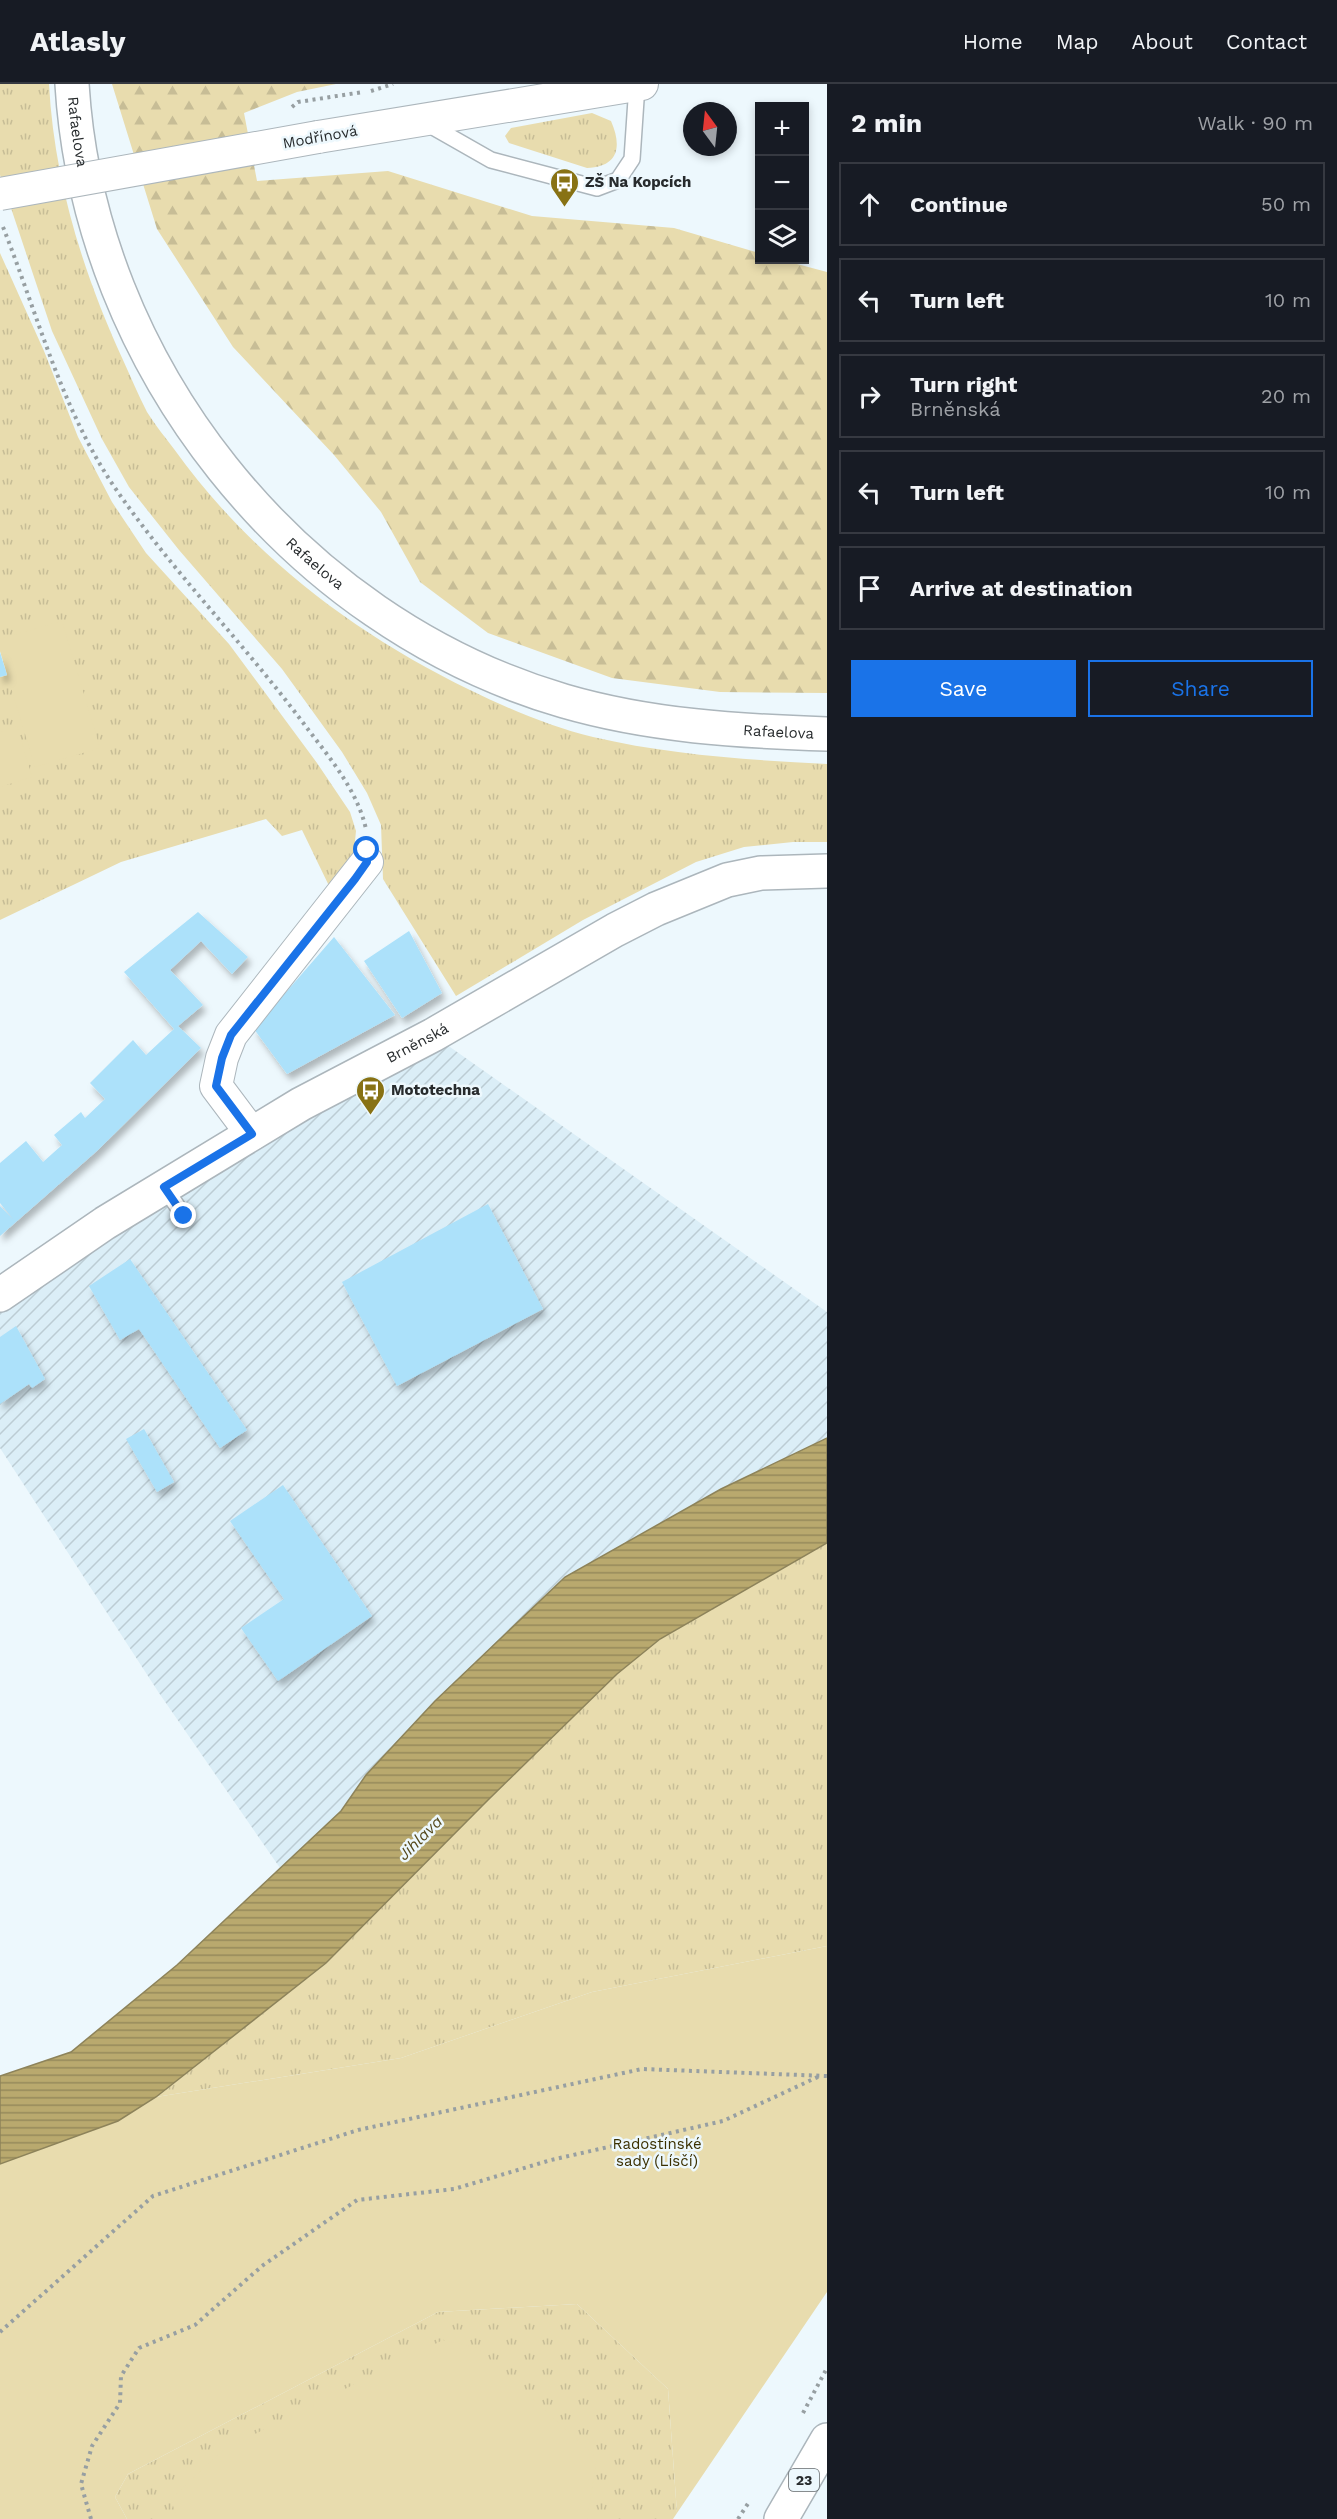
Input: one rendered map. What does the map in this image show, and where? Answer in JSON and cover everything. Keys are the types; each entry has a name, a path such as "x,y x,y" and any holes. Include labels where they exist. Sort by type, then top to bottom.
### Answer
{"main road":[{"name":"Rafaelova","path":"72,84 82,161 96,218 116,279 155,366 175,402 237,487 273,525 328,576 388,620 427,643 511,682 561,700 605,712 677,725 827,734"},
{"name":"Brněnská","path":"0,1295 97,1228 301,1104 433,1035 595,941 656,909 728,880 761,873 827,871"},
{"name":"23","path":"781,2519 827,2440"}],"street":[{"name":"Modřínová","path":"0,194 318,137 642,84"},
{"path":"252,1134 216,1086 228,1042 231,1035 367,862"}],"lane":[{"path":"420,120 491,160 597,188 618,180 632,159 637,85"},
{"path":"164,1187 184,1216"}],"path":[{"path":"346,95 372,91 393,84"},
{"path":"0,220 49,358 84,435 110,480 149,536 268,676 344,780 363,817 367,836 367,862"},
{"path":"0,2332 153,2196 358,2130 642,2068 824,2075"},
{"path":"91,2519 81,2484 92,2446 120,2403 121,2376 139,2348 195,2325 262,2266 357,2200 454,2189 551,2160 723,2121 824,2075"}],"shaded area":[{"path":"433,1035 827,1312 827,1438 721,1489 366,1775 341,1811 280,1868 159,1693 0,1448 0,1295"}],"green space":[{"path":"0,84 49,84 57,155 64,191 83,260 95,294 147,412 203,487 270,557 345,617 385,643 470,690 546,723 593,737 651,748 739,758 827,764 827,842 793,842 744,847 696,862 583,920 456,996 383,879 381,825 367,793 342,752 282,669 179,550 129,487 102,439 52,331 0,175"},
{"path":"112,84 336,84 297,92 244,113 257,181 388,171 532,216 674,228 755,252 755,264 797,264 827,272 827,693 720,692 612,678 488,633 420,582 381,512 334,455 233,347 157,229"},
{"path":"592,113 611,121 617,147 612,159 598,167 587,168 509,143 505,136 511,128"},
{"path":"0,253 44,351 78,437 112,502 146,553 229,644 317,763 350,812 356,831 353,861 332,892 302,830 282,836 266,819 121,862 0,920 0,677 7,675 0,650"},
{"path":"62,621 100,748 35,767 0,651 0,639"},
{"path":"17,726 32,777 0,787 0,732"},
{"path":"827,1543 827,1946 592,1992 401,2058 156,2097 326,1963 617,1674 660,1639"},
{"name":"Radostínské sady (Lísčí)","path":"827,1946 827,2292 677,2513 668,2389 577,2304 438,2312 128,2474 115,2497 127,2519 0,2519 0,2164 118,2121 156,2097 401,2058 592,1992"},
{"path":"577,2304 668,2389 677,2513 673,2519 127,2519 115,2497 128,2474 438,2312"},
{"path":"443,2340 477,2348 597,2458 587,2519 177,2519 171,2499 223,2450"}],"water":[{"name":"Jihlava","path":"827,1438 827,1543 660,1639 617,1674 326,1963 156,2097 118,2121 0,2164 0,2076 71,2052 177,1965 341,1811 366,1775 435,1701 565,1577 721,1489"}],"building":[{"path":"0,652 7,675 0,677"},
{"path":"198,912 248,957 232,974 201,941 170,970 203,1005 178,1026 201,1048 98,1150 0,1236 0,1206 13,1219 0,1203 0,1163 26,1141 43,1162 62,1145 54,1135 81,1112 85,1118 105,1099 90,1083 133,1040 146,1055 174,1029 124,972"},
{"path":"409,931 442,993 402,1018 364,961"},
{"path":"334,937 395,1015 287,1074 254,1029"},
{"path":"488,1204 543,1309 397,1386 342,1282"},
{"path":"130,1259 247,1430 220,1448 139,1329 120,1340 89,1286"},
{"path":"16,1326 45,1379 32,1388 29,1384 0,1404 0,1337"},
{"path":"144,1429 174,1482 157,1492 126,1439"},
{"path":"283,1485 372,1616 278,1681 241,1628 284,1599 230,1521"}],"place":[{"name":"ZŠ Na Kopcích","path":"564,208"},
{"name":"Mototechna","path":"370,1116"}],"route":[{"path":"184,1216 164,1187 252,1134 216,1086 222,1058 231,1035 355,879 367,862 367,850"}]}
